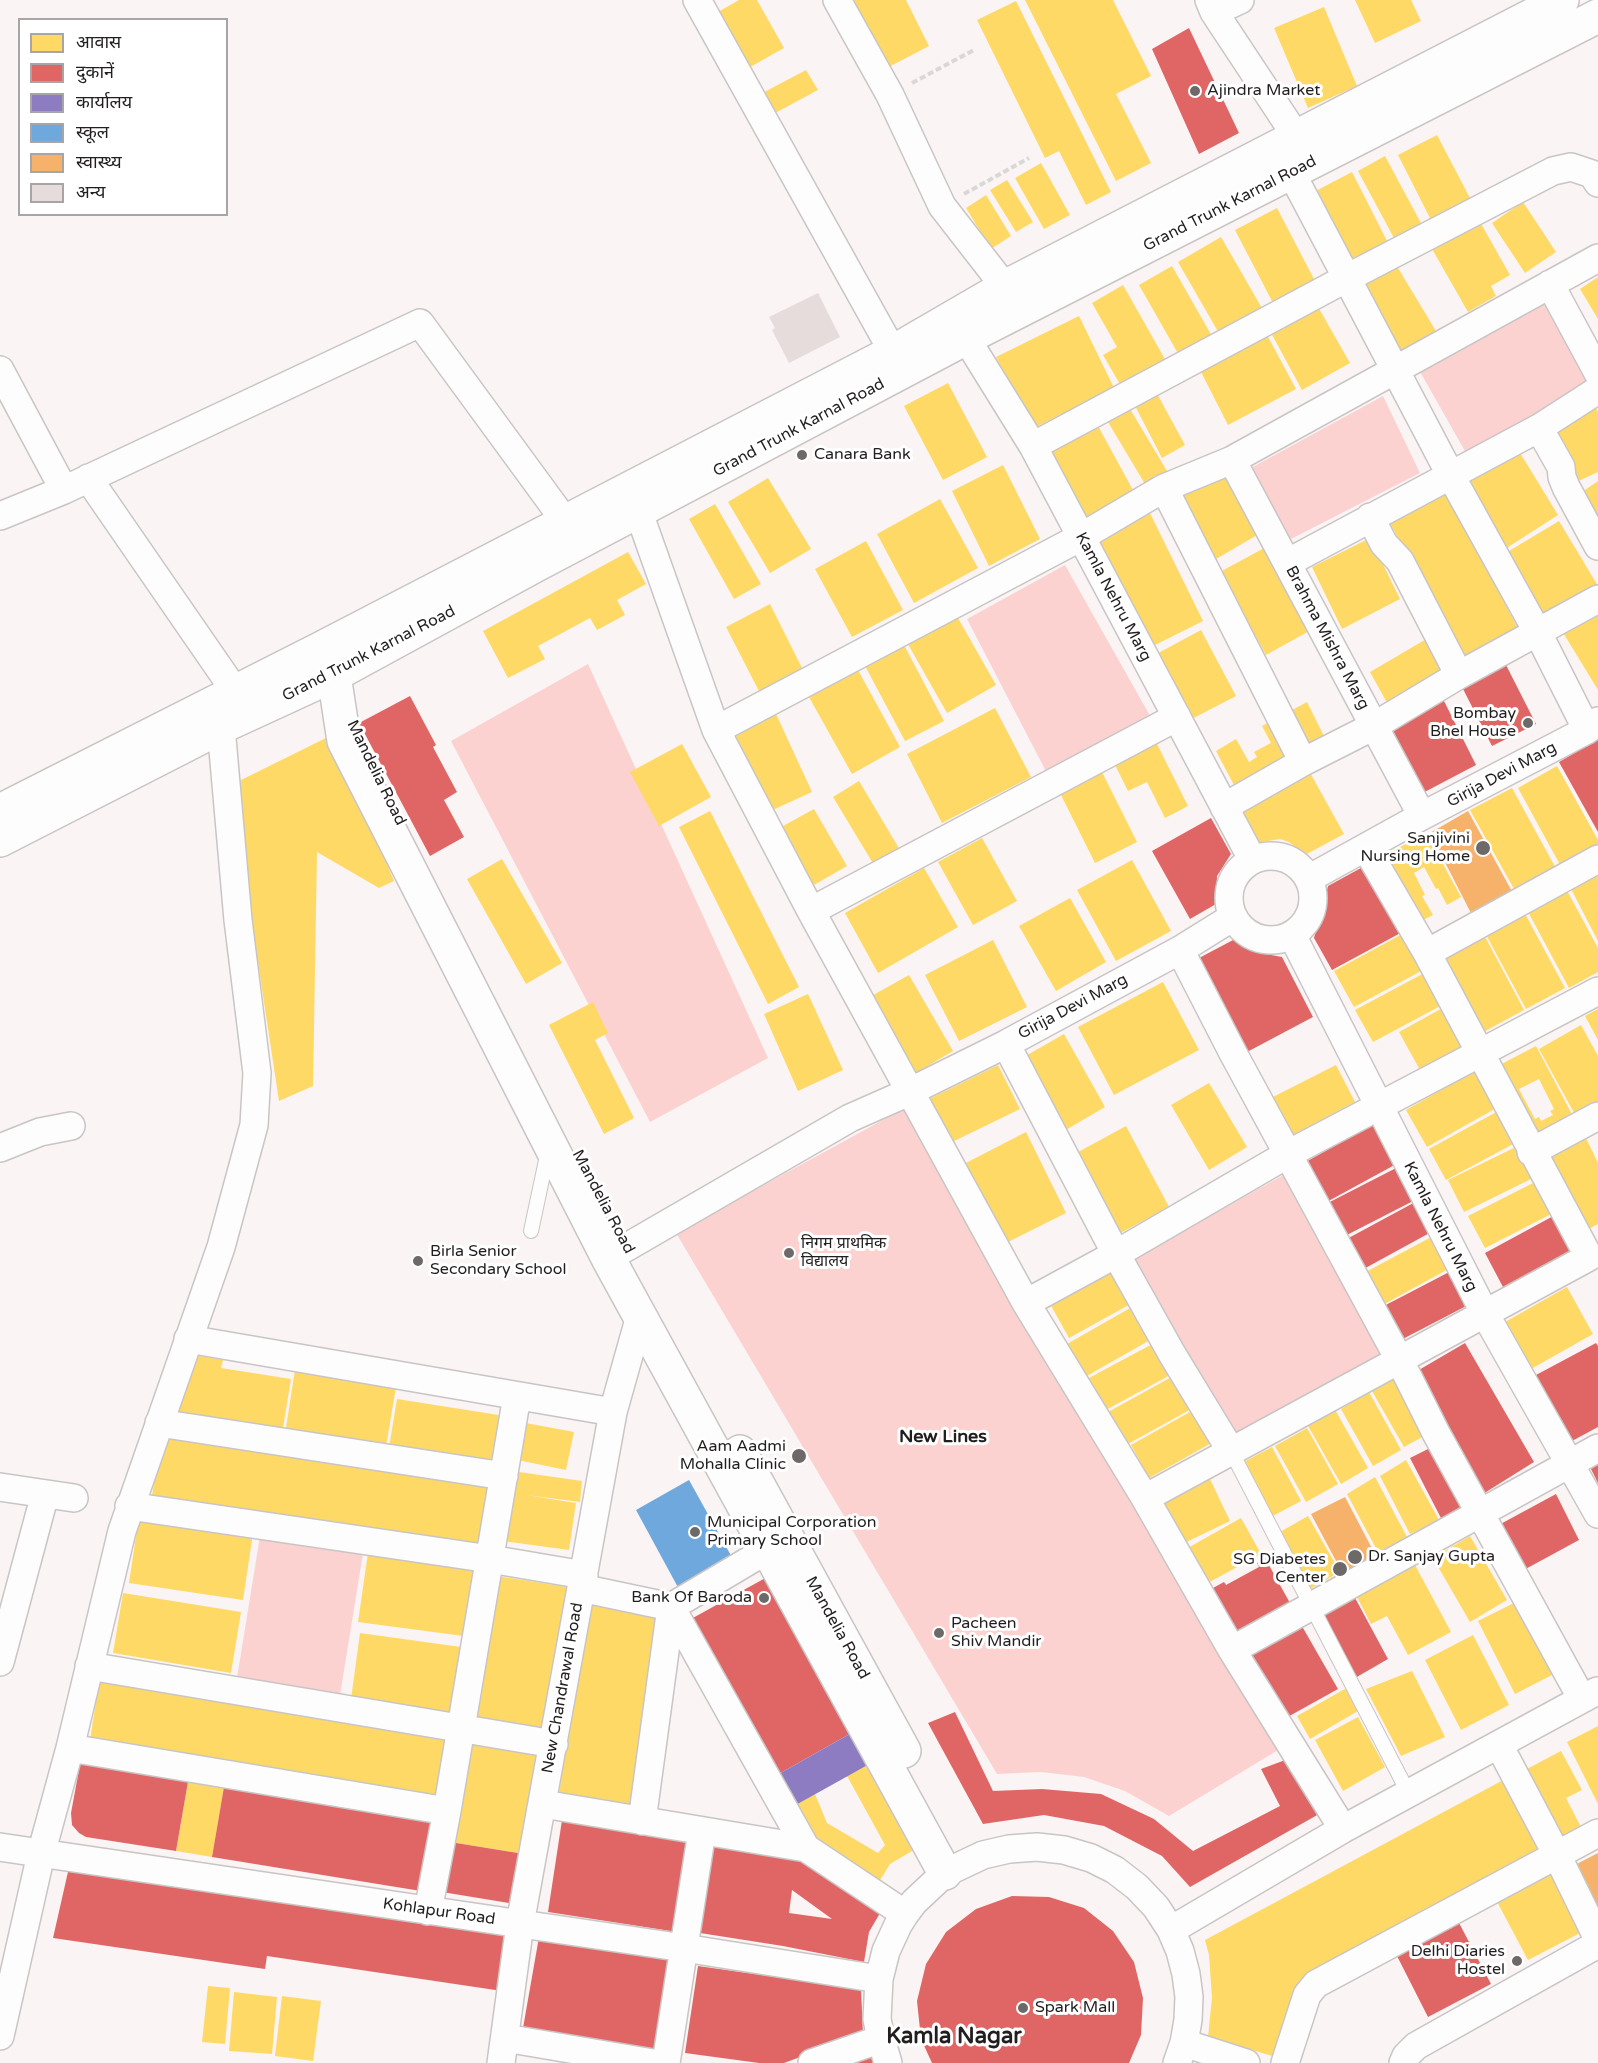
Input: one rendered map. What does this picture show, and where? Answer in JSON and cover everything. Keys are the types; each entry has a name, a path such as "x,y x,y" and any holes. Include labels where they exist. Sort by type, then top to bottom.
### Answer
{"main road":[{"name":"Grand Trunk Karnal Road","path":"0,840 221,727 565,521 893,352 1005,287 1296,136 1574,15"},
{"name":"Grand Trunk Karnal Road","path":"0,811 236,691 327,662 536,565 639,513 966,339 1291,172 1574,15"},
{"name":"Mandelia Road","path":"327,662 344,741 550,1143 617,1252 640,1316 767,1550 955,1868"},
{"name":"Mandelia Road","path":"327,662 354,735 617,1252 955,1868"}],"street":[{"path":"697,0 893,352"},
{"path":"837,0 890,95 942,206 1005,287"},
{"path":"1240,0 1211,6 1296,136"},
{"path":"1033,446 1553,171 1571,166 1592,174 1598,183"},
{"path":"1291,172 1451,476 1592,726"},
{"path":"716,730 1081,537 1164,488 1232,460 1598,258"},
{"path":"1550,284 1598,373"},
{"path":"0,516 64,490 420,323 565,521"},
{"name":"Kamla Nehru Marg","path":"966,339 1033,446 1252,859"},
{"path":"0,370 64,490"},
{"path":"1287,563 1539,428 1598,390"},
{"path":"1539,428 1561,467 1566,486 1598,546"},
{"name":"Brahma Mishra Marg","path":"1232,460 1422,816"},
{"path":"88,478 236,691"},
{"path":"1164,488 1303,762"},
{"path":"639,513 716,730 811,911 1026,1304 1145,1498 1232,1650 1343,1829"},
{"path":"1370,517 1384,544 1400,561 1459,675"},
{"path":"1224,807 1303,762 1374,726 1459,675 1598,598"},
{"path":"811,911 1177,717"},
{"name":"Girija Devi Marg","path":"1310,878 1592,726"},
{"path":"0,2036 41,1854 70,1748 122,1531 221,1247 254,1125 257,1073 238,920 221,727"},
{"path":"1145,1498 1484,1312 1595,1261 1531,1152 1427,953 1366,848"},
{"path":"1264,855 1276,855 1299,865 1310,878 1313,901 1310,914 1303,926 1292,935 1266,940 1253,936 1241,928 1233,917 1229,905 1229,891 1233,878 1241,867 1252,859 1264,855"},
{"path":"1427,953 1598,859"},
{"name":"Girija Devi Marg","path":"617,1252 850,1118 1006,1044 1180,950 1233,917"},
{"name":"Kamla Nehru Marg","path":"1292,935 1484,1312 1598,1514"},
{"path":"1171,1930 1343,1829 1590,1695 1436,1433 1399,1359 1180,950"},
{"path":"1026,1304 1288,1154 1598,991"},
{"path":"1006,1044 1116,1254 1172,1354 1231,1451"},
{"path":"1531,1152 1598,1116"},
{"path":"0,1148 40,1132 71,1126"},
{"name":"New Chandrawal Road","path":"503,2050 520,1924 613,1412 640,1316"},
{"path":"188,1340 613,1412"},
{"path":"428,1911 518,1396"},
{"path":"159,1423 504,1476"},
{"path":"1232,1650 1598,1448"},
{"path":"0,1487 74,1498"},
{"path":"0,1662 45,1494"},
{"path":"129,1506 490,1559 583,1581 670,1607 807,1848"},
{"path":"670,1607 767,1550"},
{"path":"642,1821 670,1607"},
{"path":"89,1666 554,1744"},
{"path":"1499,1745 1598,1939"},
{"path":"70,1748 447,1811"},
{"path":"543,1804 807,1848 905,1914"},
{"path":"666,2063 702,1831"},
{"path":"1285,2063 1307,1995 1316,1984 1598,1833"},
{"name":"Kohlapur Road","path":"0,1847 879,1979"},
{"path":"812,2063 884,2051 877,2019 879,1979 886,1951 898,1925 914,1902 955,1868 983,1855 1010,1849 1037,1847 1064,1850 1091,1858 1115,1870 1137,1887 1156,1907 1171,1930 1180,1951 1189,1997 1188,2020 1180,2053 1246,2063"},
{"path":"1403,2063 1406,2056 1416,2046 1598,1944"},
{"path":"503,2050 653,2063"}],"lane":[{"path":"531,1231 550,1143"},
{"path":"1231,1451 1409,1794"}],"path":[{"path":"890,95 975,50"},
{"path":"942,206 1029,158"}],"shaded area":[{"path":"1546,294 1598,385 1470,460 1418,368"},
{"path":"1383,396 1420,473 1289,540 1249,469"},
{"path":"1065,565 1158,730 1051,781 967,619"},
{"path":"588,664 768,1058 650,1122 451,741"},
{"path":"903,1109 1283,1747 1169,1816 1125,1791 1084,1777 1041,1772 997,1774 676,1233"},
{"path":"1287,1173 1386,1352 1228,1440 1129,1261"},
{"path":"260,1536 363,1553 340,1695 237,1678"}],"building: आवास":[{"path":"739,0 757,0 784,48 743,71 711,16"},
{"path":"850,0 906,0 929,46 883,70"},
{"path":"1025,0 1113,0 1151,76 1116,94 1151,163 1116,181"},
{"path":"1355,0 1411,0 1421,21 1375,43"},
{"path":"1016,1 1111,192 1086,205 1059,151 1045,158 977,20"},
{"path":"1324,7 1357,86 1308,108 1274,28"},
{"path":"806,70 818,90 764,119 753,98"},
{"path":"1437,135 1472,202 1432,222 1398,155"},
{"path":"1385,156 1422,225 1395,240 1358,171"},
{"path":"1041,163 1070,215 1044,229 1015,178"},
{"path":"1352,172 1390,247 1348,268 1310,194"},
{"path":"1007,180 1033,222 1016,232 990,190"},
{"path":"986,195 1011,236 991,249 966,208"},
{"path":"1523,202 1556,252 1525,273 1492,223"},
{"path":"1277,208 1315,281 1273,303 1235,230"},
{"path":"1475,213 1510,275 1491,286 1496,296 1468,312 1427,240"},
{"path":"1221,237 1263,310 1220,335 1178,262"},
{"path":"1395,263 1436,331 1397,354 1356,287"},
{"path":"1172,266 1213,338 1180,357 1139,285"},
{"path":"1598,277 1598,319 1580,289"},
{"path":"1123,285 1166,361 1121,386 1103,355 1117,347 1092,303"},
{"path":"1317,305 1350,363 1302,390 1270,331"},
{"path":"1079,316 1114,388 1032,429 996,357"},
{"path":"1266,333 1296,389 1228,425 1199,368"},
{"path":"948,383 987,457 943,480 904,406"},
{"path":"1155,390 1185,445 1162,458 1133,402"},
{"path":"1590,396 1598,412 1598,472 1574,483 1551,429"},
{"path":"1127,404 1167,471 1145,484 1105,417"},
{"path":"1097,424 1134,492 1083,520 1046,451"},
{"path":"1514,443 1558,515 1499,553 1454,480"},
{"path":"1003,465 1040,539 989,566 952,491"},
{"path":"1224,471 1259,534 1216,559 1181,496"},
{"path":"768,478 811,549 770,573 728,502"},
{"path":"1598,481 1598,520 1582,492"},
{"path":"1446,493 1521,634 1465,664 1390,523"},
{"path":"940,499 978,568 914,603 877,534"},
{"path":"715,504 761,584 734,599 689,519"},
{"path":"1148,509 1203,621 1143,651 1088,539"},
{"path":"1559,521 1598,586 1542,620 1504,554"},
{"path":"1370,538 1400,599 1342,629 1312,567"},
{"path":"866,541 903,610 852,637 815,569"},
{"path":"1266,547 1311,630 1266,655 1220,572"},
{"path":"628,552 646,584 617,600 625,615 597,630 590,618 538,646 545,659 508,678 483,631"},
{"path":"770,604 803,670 760,693 726,627"},
{"path":"1598,608 1598,690 1562,631"},
{"path":"954,611 996,685 947,713 905,639"},
{"path":"1201,630 1236,696 1184,723 1149,658"},
{"path":"1428,638 1450,676 1390,708 1370,672"},
{"path":"903,643 944,721 905,741 864,664"},
{"path":"858,670 900,747 852,774 809,697"},
{"path":"1307,702 1327,742 1303,755 1283,715"},
{"path":"995,708 1031,777 942,823 907,754"},
{"path":"776,714 812,792 766,813 730,736"},
{"path":"1273,720 1291,754 1234,785 1216,751 1236,739 1249,762 1257,757 1254,752 1271,743 1262,726"},
{"path":"332,735 394,881 379,888 317,852 313,1086 279,1101 231,785"},
{"path":"1156,742 1188,806 1165,818 1147,782 1128,791 1114,763"},
{"path":"682,744 711,797 659,826 630,772"},
{"path":"1557,766 1598,840 1598,853 1564,872 1518,788"},
{"path":"1308,769 1344,834 1305,855 1289,842 1280,839 1256,843 1234,809"},
{"path":"1102,772 1137,842 1095,863 1060,793"},
{"path":"859,781 900,850 874,865 833,797"},
{"path":"1512,788 1559,874 1518,896 1470,810"},
{"path":"814,809 847,866 807,889 774,831"},
{"path":"710,811 799,987 768,1004 679,827"},
{"path":"1426,833 1461,897 1447,905 1424,867 1414,873 1425,895 1422,896 1433,915 1418,923 1382,857"},
{"path":"982,838 1017,901 973,925 938,862"},
{"path":"502,859 562,963 526,984 467,879"},
{"path":"1132,860 1171,931 1116,961 1077,890"},
{"path":"924,868 958,927 878,973 845,913"},
{"path":"1598,870 1598,941 1569,885"},
{"path":"1565,887 1598,948 1598,972 1569,988 1526,908"},
{"path":"1070,898 1106,962 1056,991 1019,926"},
{"path":"1523,910 1565,988 1526,1009 1484,931"},
{"path":"1482,931 1524,1010 1478,1035 1436,956"},
{"path":"1406,932 1425,969 1354,1007 1334,971"},
{"path":"993,940 1027,1007 959,1041 925,975"},
{"path":"1428,971 1446,1003 1373,1042 1355,1010"},
{"path":"909,975 953,1051 911,1076 866,999"},
{"path":"1163,982 1199,1050 1114,1095 1078,1027"},
{"path":"808,994 843,1070 798,1091 764,1014"},
{"path":"593,1002 608,1033 595,1040 634,1118 604,1134 549,1025"},
{"path":"1446,1006 1467,1044 1420,1070 1399,1032"},
{"path":"1598,1009 1598,1040 1585,1016"},
{"path":"1581,1025 1598,1056 1598,1109 1578,1120 1539,1049"},
{"path":"1064,1034 1105,1107 1064,1131 1022,1058"},
{"path":"1536,1046 1575,1120 1533,1144 1492,1069","holes":["1539,1079 1554,1109 1550,1111 1553,1115 1541,1121 1539,1117 1535,1119 1519,1089"]},
{"path":"998,1065 1020,1109 946,1145 925,1101"},
{"path":"1336,1065 1355,1102 1287,1138 1267,1100"},
{"path":"1478,1069 1500,1106 1427,1147 1406,1110"},
{"path":"1209,1083 1247,1147 1209,1170 1171,1105"},
{"path":"1500,1110 1517,1142 1446,1180 1429,1149"},
{"path":"1126,1126 1169,1207 1113,1237 1069,1157"},
{"path":"1026,1132 1066,1213 1002,1245 962,1165"},
{"path":"1585,1136 1598,1163 1598,1224 1579,1234 1541,1159"},
{"path":"1520,1145 1535,1177 1464,1212 1448,1180"},
{"path":"1541,1179 1557,1211 1485,1248 1468,1216"},
{"path":"1437,1234 1454,1266 1379,1307 1362,1274"},
{"path":"1116,1264 1136,1301 1069,1338 1049,1302"},
{"path":"1567,1287 1593,1334 1531,1369 1505,1322"},
{"path":"1139,1303 1157,1336 1085,1377 1067,1344"},
{"path":"1158,1341 1174,1373 1104,1411 1087,1379"},
{"path":"188,1354 223,1360 221,1368 291,1379 282,1434 168,1416"},
{"path":"295,1370 396,1387 385,1452 285,1434"},
{"path":"1177,1374 1195,1407 1126,1445 1108,1412"},
{"path":"1401,1374 1433,1431 1404,1447 1372,1391"},
{"path":"1369,1392 1401,1450 1373,1466 1341,1409"},
{"path":"397,1399 505,1416 496,1471 388,1454"},
{"path":"1197,1408 1215,1441 1149,1478 1131,1445"},
{"path":"1334,1408 1368,1468 1341,1484 1307,1424"},
{"path":"515,1421 574,1432 566,1470 508,1458"},
{"path":"1307,1428 1338,1484 1306,1502 1275,1446"},
{"path":"162,1430 496,1481 486,1547 152,1496"},
{"path":"1272,1447 1301,1501 1271,1517 1242,1463"},
{"path":"1406,1460 1439,1520 1410,1534 1380,1476"},
{"path":"512,1471 582,1481 580,1502 526,1495 576,1503 569,1550 503,1541"},
{"path":"1209,1477 1230,1521 1174,1548 1153,1503"},
{"path":"1375,1477 1407,1537 1378,1552 1347,1494"},
{"path":"139,1516 253,1533 243,1600 129,1583"},
{"path":"1308,1516 1340,1572 1310,1589 1280,1532"},
{"path":"1241,1518 1261,1554 1206,1584 1186,1549"},
{"path":"1470,1536 1507,1600 1470,1622 1433,1558"},
{"path":"368,1553 480,1569 471,1637 358,1622"},
{"path":"1415,1565 1451,1632 1408,1655 1387,1616 1371,1624 1357,1597"},
{"path":"491,1575 567,1587 544,1733 468,1721"},
{"path":"123,1593 241,1612 231,1673 113,1653"},
{"path":"588,1598 666,1610 637,1806 559,1794"},
{"path":"1516,1602 1552,1675 1515,1694 1478,1621"},
{"path":"360,1633 468,1648 459,1714 351,1699"},
{"path":"1473,1635 1509,1705 1461,1730 1425,1660"},
{"path":"1412,1671 1445,1737 1401,1756 1366,1689"},
{"path":"100,1675 454,1729 443,1801 89,1747"},
{"path":"1350,1686 1363,1708 1310,1739 1297,1716"},
{"path":"1358,1717 1385,1767 1343,1791 1315,1740"},
{"path":"1598,1726 1598,1804 1567,1742"},
{"path":"466,1743 540,1755 524,1854 450,1842"},
{"path":"1561,1751 1582,1790 1566,1798 1583,1831 1562,1843 1523,1771"},
{"path":"873,1762 917,1848 890,1864 877,1885 817,1846 794,1806 815,1794 827,1823 878,1853 885,1845 847,1776"},
{"path":"189,1776 225,1781 212,1857 176,1851"},
{"path":"1507,1778 1546,1851 1304,1980 1279,2058 1208,2037 1212,1998 1209,1955 1205,1940"},
{"path":"1551,1869 1584,1931 1528,1960 1495,1898"},
{"path":"208,1986 230,1988 225,2044 202,2042"},
{"path":"234,1992 277,1997 272,2054 229,2051"},
{"path":"282,1996 321,2001 313,2061 275,2056"}],"building: दुकानें":[{"name":"Ajindra Market","path":"1189,28 1239,133 1199,154 1152,49"},
{"path":"1505,663 1536,724 1492,746 1461,685"},
{"path":"1441,695 1476,765 1417,796 1381,726"},
{"path":"410,696 436,745 433,747 457,792 444,800 464,837 430,856 359,723"},
{"path":"1598,741 1598,832 1559,762"},
{"path":"1211,818 1231,854 1217,876 1216,904 1190,919 1152,851"},
{"path":"1370,863 1406,930 1332,970 1314,938 1328,886"},
{"path":"1235,939 1255,952 1282,957 1313,1017 1247,1052 1199,958"},
{"path":"1378,1122 1400,1162 1323,1204 1302,1164"},
{"path":"1400,1166 1417,1199 1341,1238 1324,1205"},
{"path":"1419,1200 1435,1230 1360,1271 1343,1241"},
{"path":"1557,1214 1575,1248 1503,1287 1485,1253"},
{"path":"1455,1269 1472,1303 1397,1342 1380,1308"},
{"path":"1465,1343 1534,1462 1478,1497 1412,1374"},
{"path":"1596,1343 1598,1346 1598,1427 1572,1441 1536,1375"},
{"path":"1438,1444 1472,1503 1442,1520 1410,1458"},
{"path":"1598,1465 1598,1483 1591,1469"},
{"path":"1556,1494 1579,1540 1520,1572 1495,1527"},
{"path":"1265,1558 1290,1603 1237,1632 1213,1588 1224,1582 1226,1585 1259,1567 1257,1563"},
{"path":"769,1576 855,1731 777,1775 691,1619"},
{"path":"1354,1596 1388,1659 1355,1678 1321,1615"},
{"path":"1299,1621 1338,1689 1284,1719 1246,1651"},
{"path":"955,1712 993,1791 1042,1789 1101,1794 1154,1819 1193,1851 1280,1806 1261,1769 1288,1759 1319,1814 1190,1887 1162,1856 1104,1826 1044,1815 983,1824 928,1723"},
{"path":"81,1759 189,1776 176,1851 86,1837 79,1833 72,1825 71,1813"},
{"path":"225,1781 440,1816 427,1892 212,1857"},
{"path":"562,1820 692,1841 677,1932 548,1912"},
{"path":"450,1842 524,1854 515,1904 442,1892"},
{"path":"713,1844 797,1857 883,1908 869,1932 864,1962 700,1933","holes":["792,1890 832,1919 789,1913"]},
{"path":"70,1863 511,1929 502,1991 267,1956 265,1969 53,1938"},
{"path":"1012,1896 1049,1897 1084,1908 1113,1931 1134,1962 1143,1998 1141,2035 1129,2063 932,2063 921,2039 917,2001 926,1964 946,1932 976,1909"},
{"path":"1457,1919 1491,1984 1428,2017 1395,1952"},
{"path":"539,1937 675,1960 660,2051 523,2028"},
{"path":"698,1966 861,1989 863,2034 784,2063 759,2063 685,2053"},
{"path":"872,2056 875,2063 852,2063"}],"building: कार्यालय":[{"path":"855,1731 873,1762 794,1806 777,1775"}],"building: स्कूल":[{"path":"689,1480 734,1561 680,1591 636,1510"}],"building: स्वास्थ्य":[{"path":"1468,811 1515,897 1474,919 1430,833"},
{"path":"1345,1497 1376,1556 1343,1574 1311,1514"},
{"path":"1598,1853 1598,1917 1571,1867"}],"building: अन्य":[{"path":"818,293 840,337 789,363 772,330 775,328 769,317"}],"place":[{"name":"Ajindra Market","path":"1195,91"},
{"name":"Canara Bank","path":"802,455"},
{"name":"Bombay Bhel House","path":"1528,723"},
{"name":"Sanjivini Nursing Home","path":"1483,848"},
{"name":"निगम प्राथमिक विद्यालय","path":"789,1253"},
{"name":"Birla Senior Secondary School","path":"418,1261"},
{"name":"Aam Aadmi Mohalla Clinic","path":"799,1456"},
{"name":"Municipal Corporation Primary School","path":"695,1532"},
{"name":"Dr. Sanjay Gupta","path":"1355,1557"},
{"name":"SG Diabetes Center","path":"1340,1569"},
{"name":"Bank Of Baroda","path":"764,1598"},
{"name":"Pacheen Shiv Mandir","path":"939,1633"},
{"name":"Delhi Diaries Hostel","path":"1517,1961"},
{"name":"Spark Mall","path":"1023,2008"}],"district":[{"name":"New Lines","path":"943,1437"},
{"name":"Kamla Nagar","path":"954,2037"}]}
